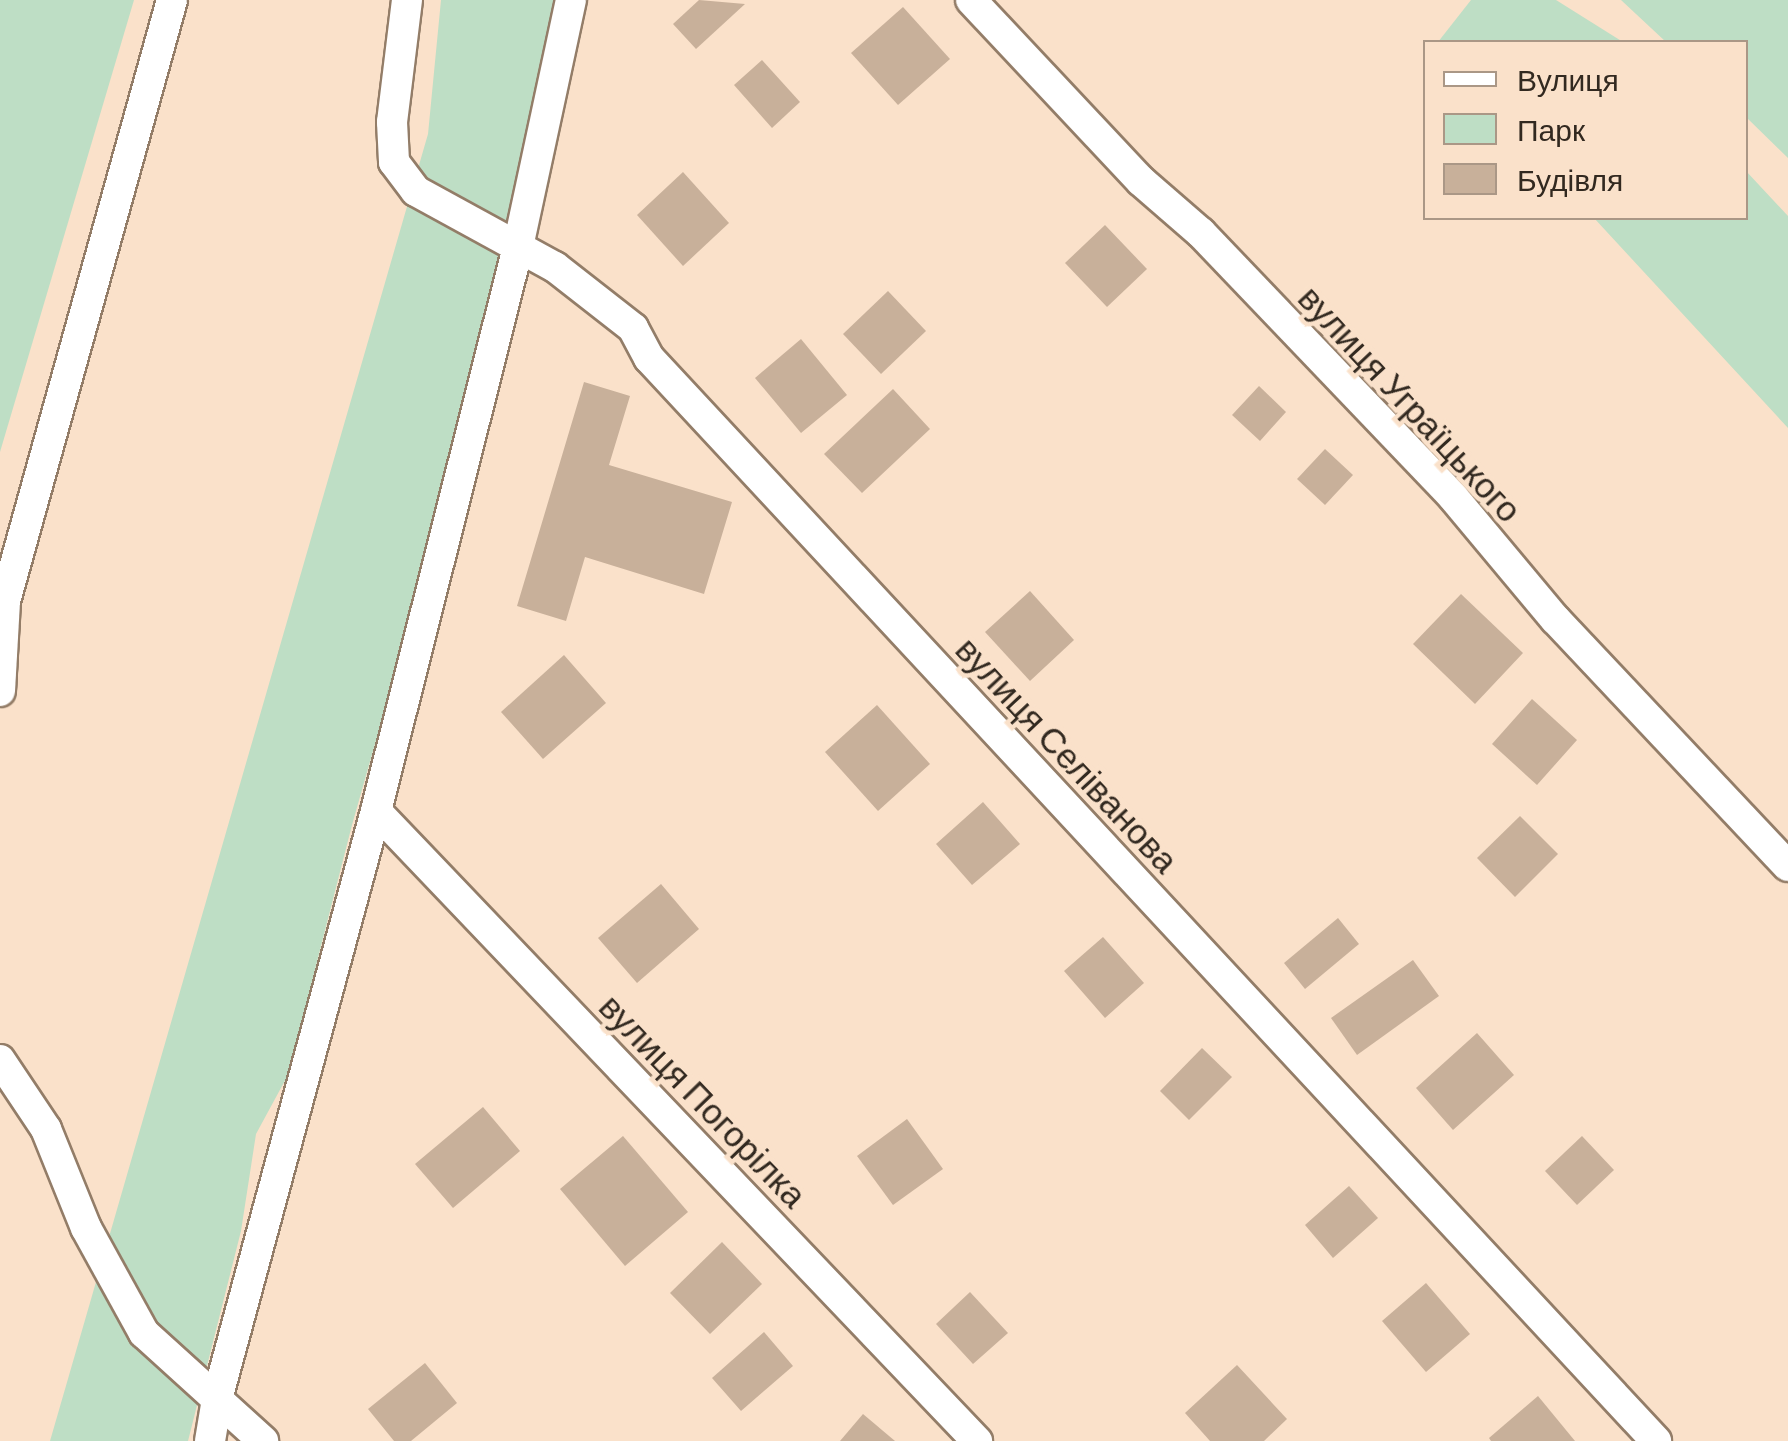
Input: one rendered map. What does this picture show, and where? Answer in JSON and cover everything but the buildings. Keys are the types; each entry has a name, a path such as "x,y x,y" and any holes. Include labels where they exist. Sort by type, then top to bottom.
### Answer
{"street":[{"path":"0,691 5,601 172,0"},
{"name":"вулиця Селіванова","path":"408,0 392,122 394,162 416,192 555,267 633,328 649,358 1656,1441"},
{"path":"210,1441 217,1399 376,811 518,247 571,0"},
{"name":"вулиця Уграїцького","path":"971,0 1141,181 1201,233 1453,497 1556,620 1788,866"},
{"name":"вулиця Погорілка","path":"376,811 978,1441"},
{"path":"0,1060 46,1129 86,1228 144,1333 262,1441"}],"green space":[{"path":"0,0 134,0 0,452"},
{"path":"441,0 573,0 474,395 352,825 288,1075 256,1134 241,1231 188,1441 50,1441 428,134"},
{"path":"1471,0 1556,0 1620,40 1440,40"},
{"path":"1621,0 1788,0 1788,158 1748,119 1748,40 1664,40"},
{"path":"1748,173 1788,216 1788,428 1596,220 1748,220"}]}
